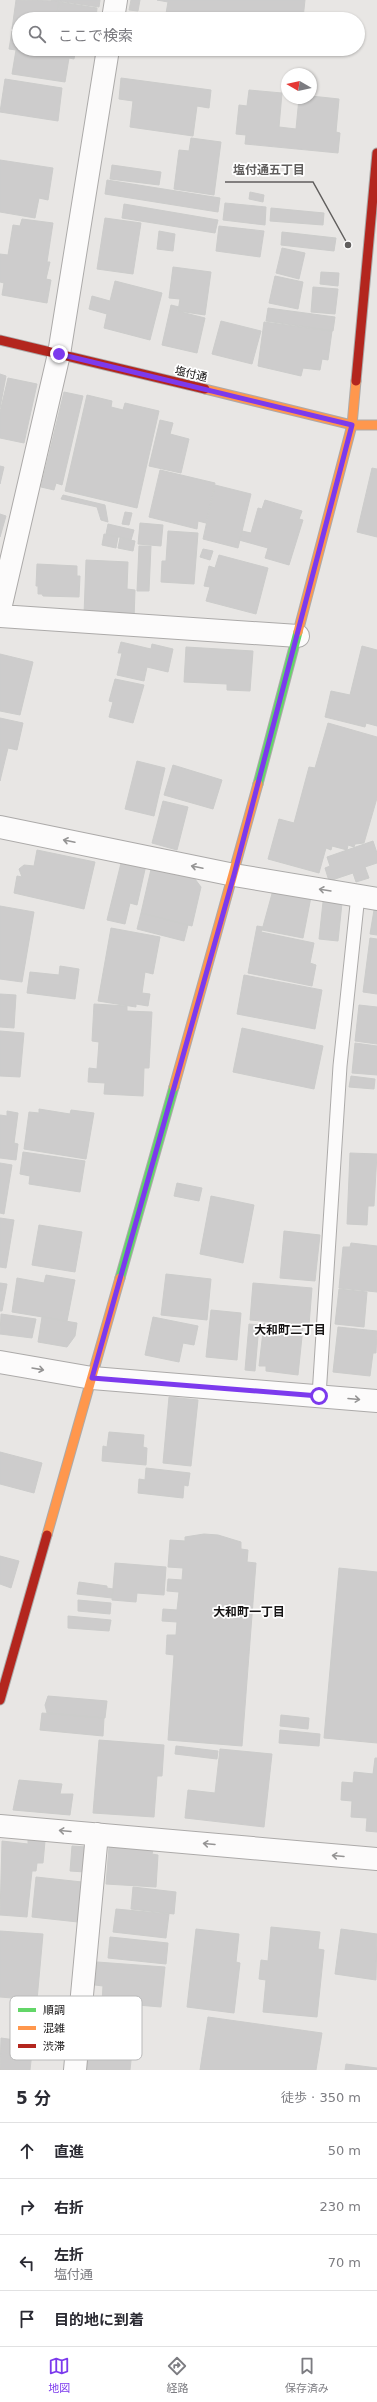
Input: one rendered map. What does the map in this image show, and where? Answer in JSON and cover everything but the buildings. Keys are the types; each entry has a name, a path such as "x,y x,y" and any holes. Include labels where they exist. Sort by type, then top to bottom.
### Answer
{"street":[{"path":"114,12 116,0"},
{"path":"0,609 59,354 107,56"},
{"path":"0,1700 234,875 298,636 352,425 377,153"},
{"name":"塩付通","path":"0,340 352,425 377,425"},
{"path":"0,616 298,636"},
{"path":"0,827 234,875 367,897"},
{"path":"0,1362 92,1378 377,1401"},
{"path":"0,1826 377,1859"},
{"path":"82,1996 97,1834"},
{"path":"75,2070 76,2060"}],"lane":[{"path":"319,1396 340,1066 367,897"}],"traffic: fast":[{"path":"258,784 298,632"},
{"path":"120,1278 174,1087"}],"traffic: slow":[{"path":"298,632 352,425 356,381"},
{"path":"205,389 352,425 377,425"},
{"path":"174,1087 258,784"},
{"path":"47,1535 120,1278"}],"traffic: jam":[{"path":"356,381 377,153"},
{"path":"0,340 205,389"},
{"path":"0,1700 47,1535"}],"place":[{"name":"塩付通五丁目","path":"348,245"}],"district":[{"name":"大和町二丁目","path":"290,1330"},
{"name":"大和町一丁目","path":"249,1612"}],"route":[{"path":"59,354 352,425 298,636 234,875 92,1378 319,1396"}]}
